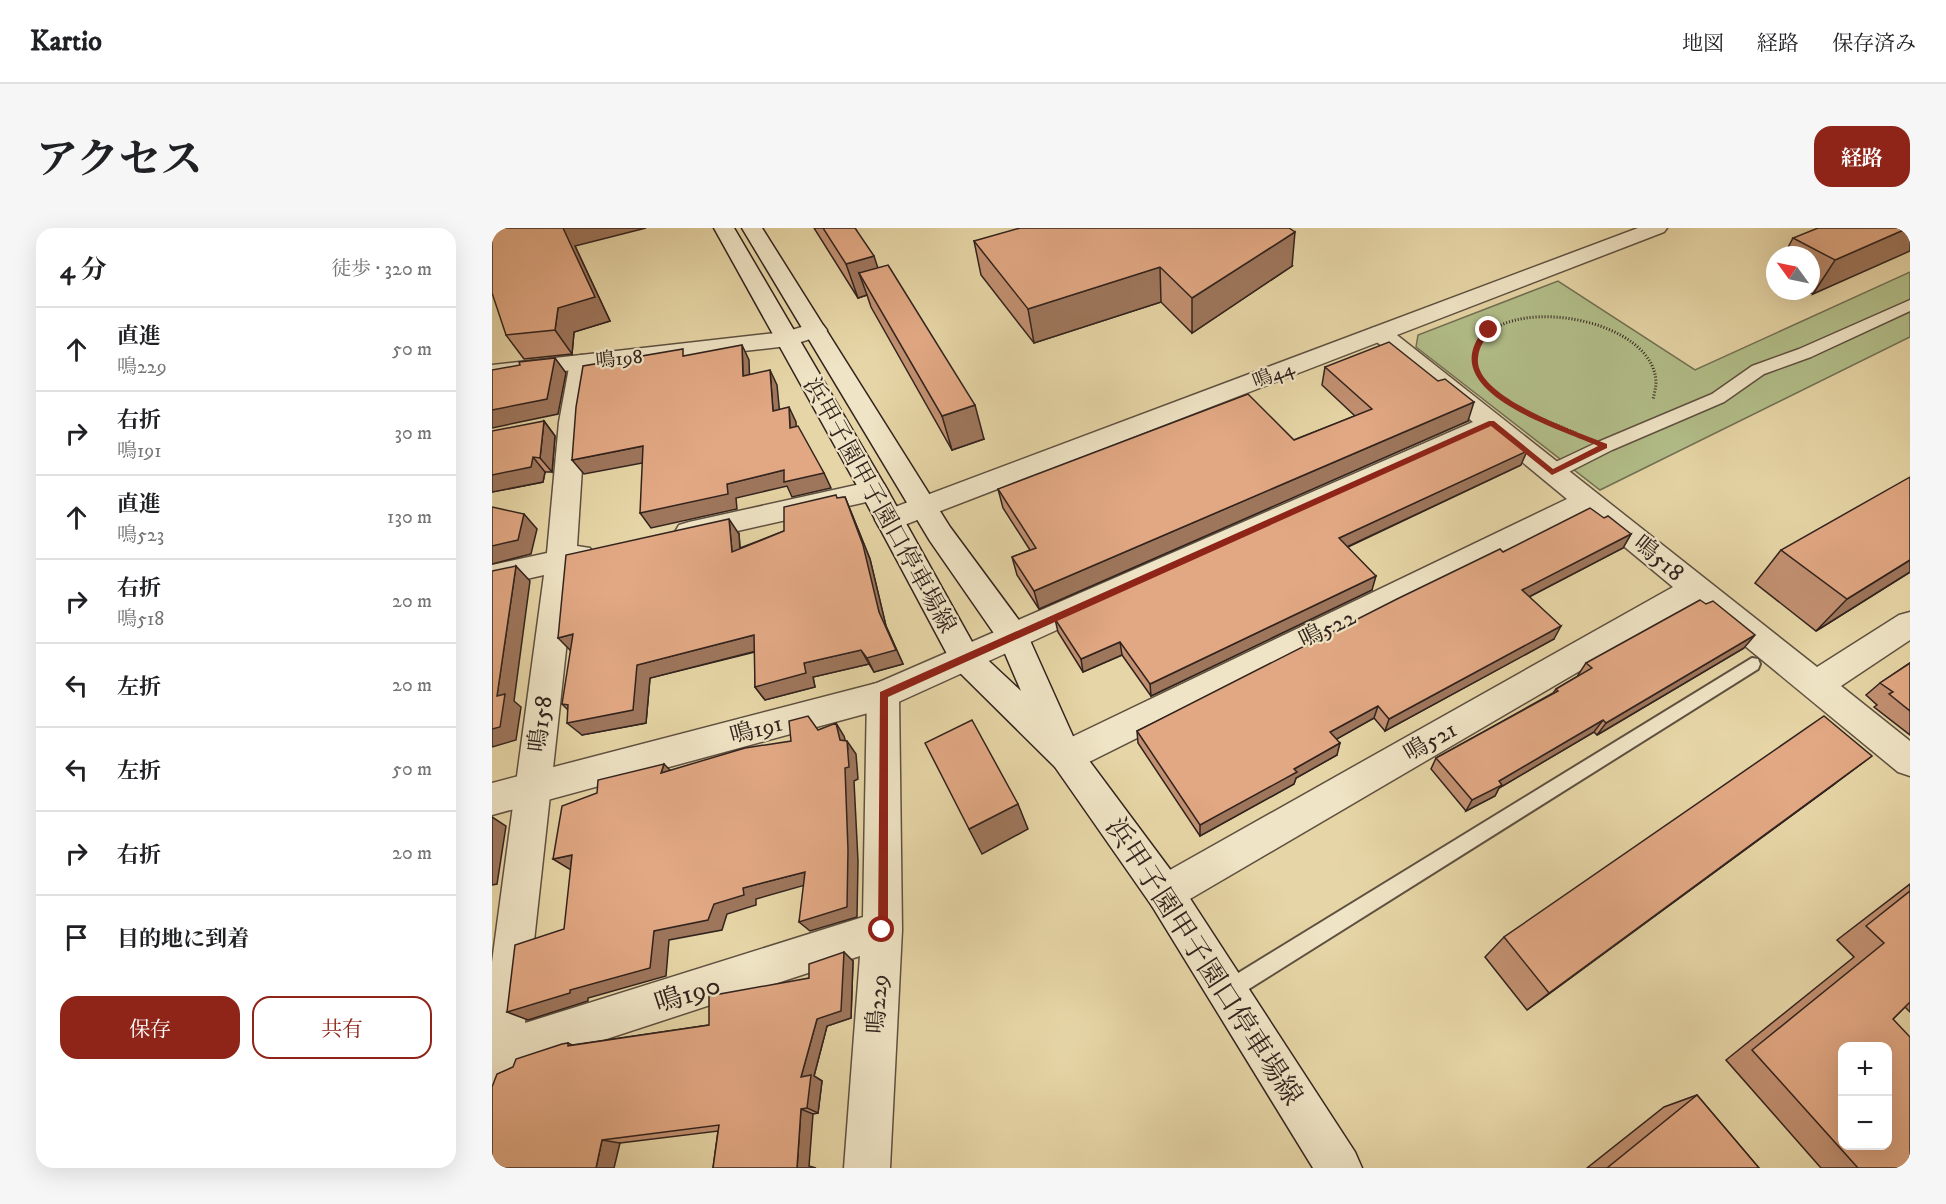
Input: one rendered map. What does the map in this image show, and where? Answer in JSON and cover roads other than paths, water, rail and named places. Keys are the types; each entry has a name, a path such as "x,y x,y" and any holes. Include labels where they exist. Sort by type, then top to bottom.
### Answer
{"street":[{"name":"浜甲子園甲子園口停車場線","path":"724,228 874,491 965,658 1067,756 1165,893 1229,990 1340,1168"},
{"name":"浜甲子園甲子園口停車場線","path":"752,228 924,507 1013,636 1067,756"},
{"name":"鳴44","path":"889,520 1657,228"},
{"path":"1552,472 1605,446 1718,398 1758,370 1805,353 1910,305"},
{"name":"鳴198","path":"492,372 788,339 815,330"},
{"name":"鳴518","path":"1380,333 1910,761"},
{"name":"鳴158","path":"495,1064 561,560 561,424 582,362"},
{"name":"鳴191","path":"492,799 883,695 1491,423"},
{"path":"666,537 874,491"},
{"name":"鳴522","path":"1067,756 1588,501"},
{"path":"492,576 608,549"},
{"name":"鳴521","path":"1165,893 1696,588"},
{"path":"1816,685 1910,624"},
{"name":"鳴229","path":"867,1168 882,930 883,695"},
{"name":"鳴190","path":"495,1064 882,930"}],"lane":[{"path":"1229,990 1752,664"}]}
